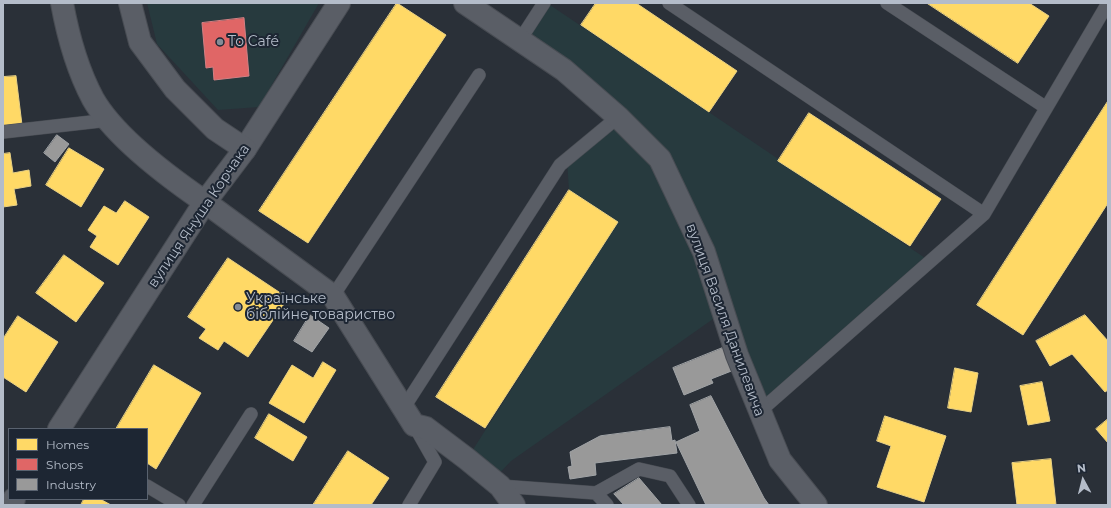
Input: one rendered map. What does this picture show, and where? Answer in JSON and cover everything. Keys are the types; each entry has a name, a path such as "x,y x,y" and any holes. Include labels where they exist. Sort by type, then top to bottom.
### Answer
{"street":[{"path":"62,3 69,42 93,99 109,120 137,149 180,185 333,296 408,417 426,428 500,486 514,505"},
{"path":"130,3 140,42 175,90 214,129 245,149"},
{"name":"вулиця Януша Корчака","path":"61,428 205,202 245,149 339,3"},
{"name":"вулиця Василя Данилевича","path":"474,5 520,40 564,70 618,117 660,159 704,252 737,355 759,412 780,460 816,505"}],"lane":[{"path":"520,40 544,3"},
{"path":"669,3 984,214"},
{"path":"887,3 1046,107"},
{"path":"759,412 984,214 1108,3"},
{"path":"333,296 479,75"},
{"path":"408,505 435,462 408,417 560,165 618,117"},
{"path":"3,132 109,120"},
{"path":"193,505 251,414"},
{"path":"500,486 596,492 639,469 670,476 689,505"},
{"path":"148,487 179,505"},
{"path":"596,492 607,505"}],"green space":[{"path":"147,3 319,3 259,107 218,110 157,44"},
{"path":"547,3 931,262 764,408 723,312 511,461 493,480 467,459 618,222 569,190 567,160 618,117 520,40"}],"building: Homes":[{"path":"397,3 446,35 308,243 259,211"},
{"path":"596,3 636,3 737,71 709,112 581,25"},
{"path":"927,3 1029,3 1049,16 1018,63"},
{"path":"16,76 22,125 3,127 3,77"},
{"path":"1108,101 1108,203 1023,335 977,305"},
{"path":"809,113 941,199 910,246 778,161"},
{"path":"69,148 104,169 81,207 46,185"},
{"path":"10,153 13,173 29,170 31,186 14,189 17,205 3,207 3,154"},
{"path":"569,190 618,222 485,428 436,397"},
{"path":"125,201 149,217 118,265 90,247 97,236 88,230 104,206 116,213"},
{"path":"64,255 104,283 76,322 36,293"},
{"name":"Українське біблійне товариство","path":"228,258 288,298 248,357 224,341 218,350 199,338 206,329 188,317"},
{"path":"1085,315 1108,341 1108,390 1105,392 1072,354 1050,366 1036,341"},
{"path":"18,316 58,342 26,392 3,377 3,339"},
{"path":"323,362 336,370 304,423 269,403 292,365 313,378"},
{"path":"154,365 201,393 156,469 148,464 148,428 117,428"},
{"path":"955,368 978,373 971,412 948,408"},
{"path":"1042,382 1050,421 1028,425 1020,386"},
{"path":"269,414 307,437 293,461 255,438"},
{"path":"885,416 946,436 924,502 877,487 891,446 877,441"},
{"path":"1108,419 1108,443 1096,429"},
{"path":"348,451 389,478 371,505 313,505"},
{"path":"1051,459 1056,505 1017,505 1012,463"},
{"path":"84,500 102,500 111,505 81,505"}],"building: Shops":[{"path":"244,18 249,76 214,80 213,67 206,68 202,23"}],"building: Industry":[{"path":"57,135 69,144 55,162 44,153"},
{"path":"310,315 329,328 312,352 294,341"},
{"path":"725,347 734,370 711,379 713,383 684,395 673,368"},
{"path":"711,396 769,505 706,505 676,442 700,431 690,405"},
{"path":"670,427 672,441 675,440 677,453 595,463 596,475 570,479 568,467 572,466 570,452 600,436"},
{"path":"639,478 662,505 624,505 614,494"}],"place":[{"name":"To Café","path":"220,42"},
{"name":"Українське біблійне товариство","path":"238,307"}]}
